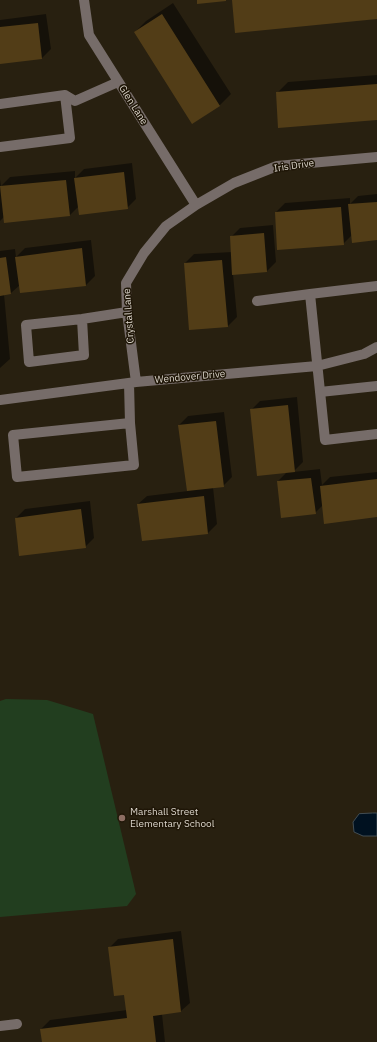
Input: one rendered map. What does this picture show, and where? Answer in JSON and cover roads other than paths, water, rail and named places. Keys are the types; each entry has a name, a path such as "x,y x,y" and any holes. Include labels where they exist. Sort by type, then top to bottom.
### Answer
{"street":[{"name":"Glen Lane","path":"84,0 89,35 196,205"},
{"path":"0,104 65,95 76,101 118,82"},
{"path":"0,147 70,138 65,95"},
{"name":"Iris Drive","path":"196,205 234,183 277,166 377,157"},
{"name":"Crystal Lane","path":"130,423 13,435 17,477 134,466 130,423 132,383 126,283 144,252 166,226 196,205"},
{"path":"257,301 377,286"},
{"path":"310,294 316,366 325,440 377,434"},
{"path":"82,319 84,355 29,362 26,325 127,312"},
{"name":"Wendover Drive","path":"0,400 132,383 316,366 364,354 377,347"},
{"path":"320,392 377,386"},
{"path":"0,1026 17,1024"}],"water":[{"path":"377,813 377,836 363,836 354,832 353,822 359,814"}],"place":[{"name":"Marshall Street Elementary School","path":"122,818"}]}
